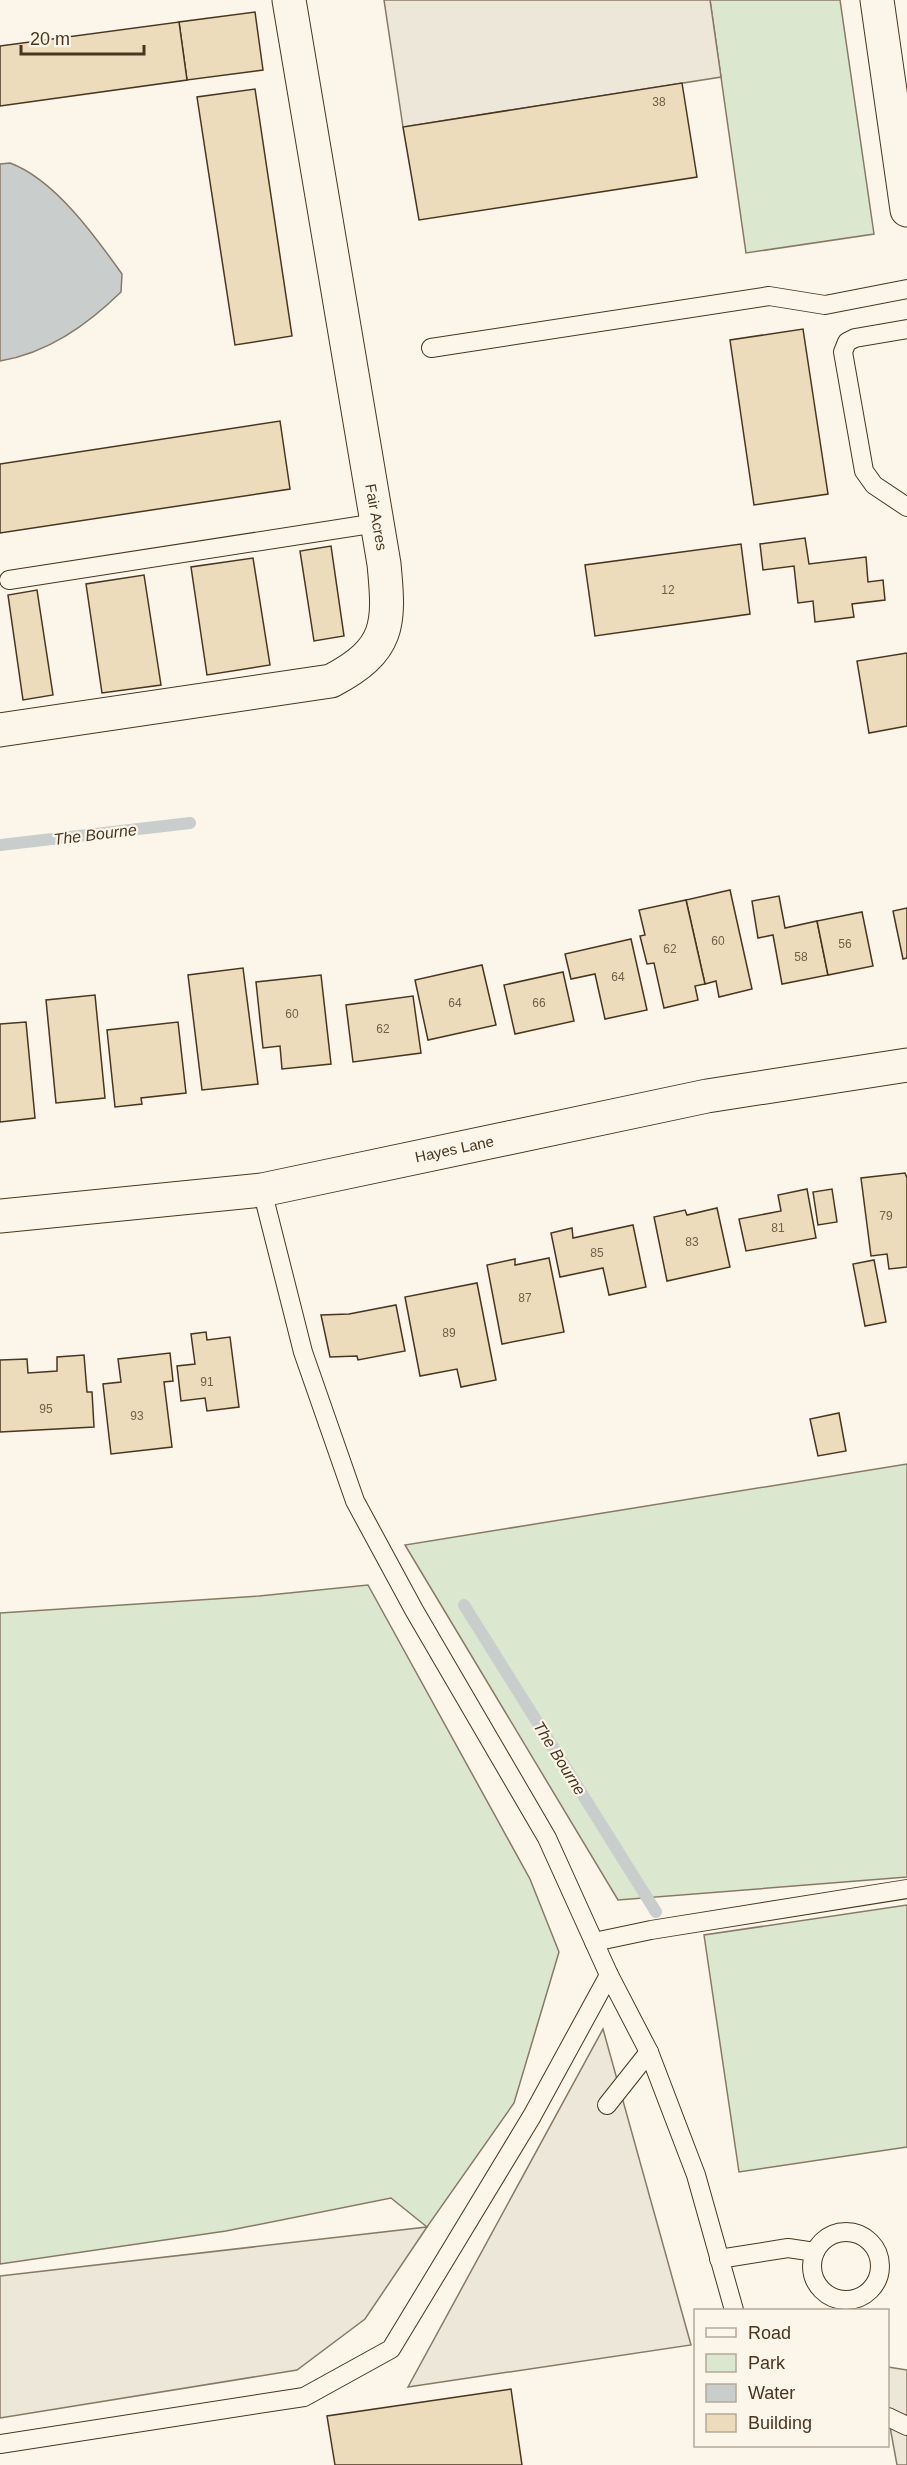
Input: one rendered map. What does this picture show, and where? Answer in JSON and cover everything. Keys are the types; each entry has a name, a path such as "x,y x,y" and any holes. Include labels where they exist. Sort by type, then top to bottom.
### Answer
{"street":[{"name":"Fair Acres","path":"0,730 331,681 355,669 375,648 387,624 384,564 289,0"},
{"path":"877,0 907,210"},
{"name":"Hayes Lane","path":"0,1216 262,1190 706,1096 907,1065"}],"lane":[{"path":"431,348 769,296 825,305 907,289"},
{"path":"907,329 855,338 847,342 843,352 864,471 874,485 907,507"},
{"path":"9,580 377,523"},
{"path":"262,1190 303,1352 355,1501 414,1610 547,1838 609,1975 649,2052 696,2175 734,2309"},
{"path":"594,1942 651,1930 907,1889"},
{"path":"0,2444 304,2397 391,2349 532,2116 609,1975"},
{"path":"607,2105 649,2052"},
{"path":"719,2259 788,2248 815,2252"},
{"path":"889,2417 907,2426"}],"green space":[{"path":"710,0 840,0 874,234 746,253"},
{"path":"907,1464 907,1877 618,1900 405,1545"},
{"path":"368,1585 530,1879 559,1952 514,2103 427,2227 391,2198 226,2231 0,2264 0,1613 259,1596"},
{"path":"907,1905 907,2147 739,2172 704,1935"}],"shaded area":[{"path":"384,0 710,0 721,77 403,127"},
{"path":"603,2029 691,2345 408,2387"},
{"path":"427,2227 365,2319 297,2370 0,2418 0,2276"},
{"path":"889,2367 907,2370 907,2465 897,2465 889,2421"}],"water":[{"path":"10,163 26,171 58,195 86,226 122,274 121,292 94,316 66,336 34,351 0,361 0,164"}],"building":[{"path":"255,12 263,70 187,80 179,22"},
{"path":"179,22 187,80 0,106 0,46"},
{"path":"682,83 697,177 419,220 403,127"},
{"path":"255,89 292,336 235,345 197,97"},
{"path":"803,329 828,494 754,505 730,340"},
{"path":"280,421 290,489 0,533 0,464"},
{"path":"805,538 809,564 866,557 868,582 883,580 885,600 852,604 854,617 815,622 813,601 798,603 794,566 763,570 760,544"},
{"path":"741,544 750,614 595,636 585,565"},
{"path":"331,546 344,636 314,641 300,551"},
{"path":"253,558 270,665 207,675 191,567"},
{"path":"144,575 161,685 102,693 86,584"},
{"path":"37,590 53,695 23,700 8,595"},
{"path":"907,653 907,726 869,733 857,661"},
{"path":"730,890 752,989 719,997 716,981 705,984 686,900"},
{"path":"779,896 785,928 817,921 828,975 782,984 773,935 758,938 752,901"},
{"path":"686,900 705,984 695,986 698,1000 664,1008 654,963 647,964 640,936 645,935 639,910"},
{"path":"907,908 907,958 903,959 893,911"},
{"path":"862,912 873,966 828,975 817,921"},
{"path":"631,939 647,1010 605,1019 595,974 571,979 565,954"},
{"path":"482,965 496,1025 428,1040 415,980"},
{"path":"243,968 258,1084 202,1090 188,975"},
{"path":"563,972 574,1021 515,1034 504,985"},
{"path":"321,975 331,1064 282,1069 280,1046 263,1048 256,982"},
{"path":"95,995 105,1098 56,1103 46,1000"},
{"path":"413,996 421,1053 353,1062 346,1005"},
{"path":"26,1022 35,1118 0,1122 0,1024"},
{"path":"178,1022 186,1093 141,1098 142,1104 115,1107 107,1030"},
{"path":"905,1173 907,1178 907,1267 889,1269 887,1254 871,1256 861,1178"},
{"path":"807,1189 816,1238 746,1251 739,1219 781,1211 778,1195"},
{"path":"832,1189 837,1222 818,1225 813,1192"},
{"path":"717,1208 730,1267 667,1281 654,1217 685,1210 687,1215"},
{"path":"633,1225 646,1287 609,1295 603,1268 560,1277 551,1233 572,1228 573,1238"},
{"path":"549,1258 564,1332 502,1344 487,1265 515,1259 515,1265"},
{"path":"874,1260 886,1322 865,1326 853,1264"},
{"path":"477,1283 496,1380 461,1387 457,1369 420,1376 405,1297"},
{"path":"396,1305 405,1351 358,1360 357,1356 330,1357 321,1315 349,1314"},
{"path":"206,1332 207,1340 230,1337 239,1407 207,1411 205,1398 181,1401 177,1366 195,1364 191,1334"},
{"path":"170,1353 173,1381 164,1382 172,1447 111,1454 103,1384 121,1382 118,1359"},
{"path":"84,1355 87,1392 92,1392 94,1427 0,1432 0,1360 27,1359 28,1373 57,1371 57,1357"},
{"path":"839,1413 846,1451 818,1456 810,1419"},
{"path":"511,2389 522,2465 335,2465 327,2416"}],"waterway":[{"name":"The Bourne","path":"0,845 190,823"},
{"name":"The Bourne","path":"464,1605 656,1912"}]}
